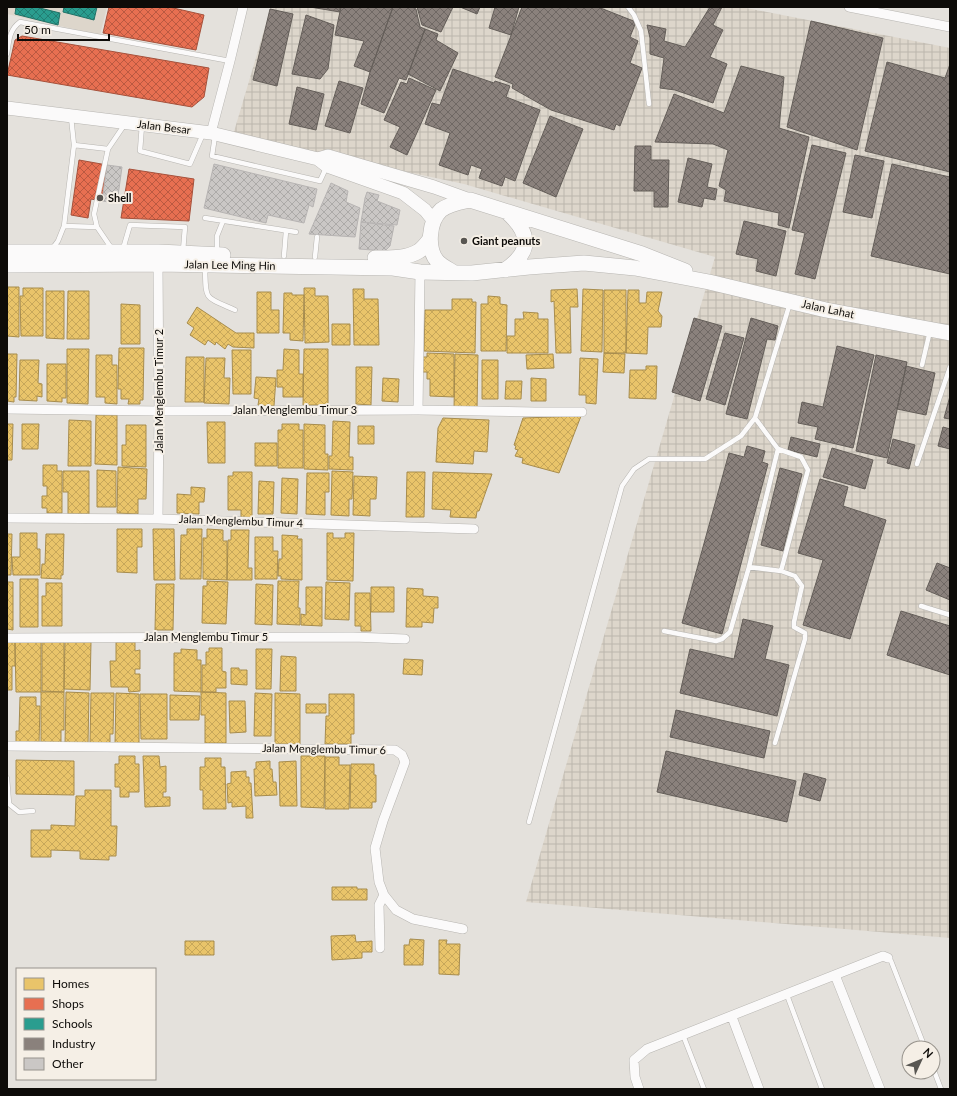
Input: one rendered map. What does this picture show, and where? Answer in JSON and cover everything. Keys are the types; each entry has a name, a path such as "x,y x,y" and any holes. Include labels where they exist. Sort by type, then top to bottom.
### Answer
{"main road":[{"name":"Jalan Besar","path":"7,108 210,133 323,162 403,193 425,210 433,220"},
{"name":"Jalan Besar","path":"323,162 328,156 434,187 470,200"},
{"path":"470,200 506,211 517,221 524,234 525,245 523,253 516,263 505,270 472,273 453,272 437,262 431,251 430,240 433,220 441,210 454,204 470,200"},
{"name":"Jalan Lahat","path":"506,211 642,254 709,282"},
{"name":"Jalan Lee Ming Hin","path":"7,252 118,252 389,258 407,256 420,250 430,240"},
{"name":"Jalan Lee Ming Hin","path":"7,265 158,264 392,268 420,272 453,272"},
{"name":"Jalan Lahat","path":"505,270 584,264 634,268 709,282 826,310 949,333"}],"street":[{"path":"849,7 950,27"},
{"path":"210,133 230,61 240,8"},
{"name":"Jalan Menglembu Timur 2","path":"158,264 158,518"},
{"path":"418,410 420,272"},
{"name":"Jalan Menglembu Timur 3","path":"7,409 159,411 418,410 582,412"},
{"name":"Jalan Menglembu Timur 4","path":"7,518 158,518 474,529"},
{"name":"Jalan Menglembu Timur 5","path":"7,638 353,636 405,639"},
{"name":"Jalan Menglembu Timur 6","path":"7,746 396,750 402,755 405,762 383,821 375,848 379,882 384,895 396,910 413,919 463,929"},
{"path":"380,948 379,905 384,895"},
{"path":"639,1089 635,1077 634,1060 647,1049 732,1017 883,956 888,958"},
{"path":"835,975 880,1089"},
{"path":"732,1017 759,1089"}],"lane":[{"path":"628,7 634,15 641,31 649,104"},
{"path":"7,54 11,32 14,26 20,22 230,61"},
{"path":"50,252 58,241 64,226 74,145 71,116"},
{"path":"126,122 108,149 94,214 97,227 118,252 130,225 185,227 183,254"},
{"path":"142,124 140,151 190,164 210,133"},
{"path":"210,133 212,156 320,181 323,162"},
{"path":"74,145 108,149"},
{"path":"204,218 296,232"},
{"path":"217,254 217,236 223,221"},
{"path":"64,226 97,227"},
{"path":"284,256 286,231"},
{"path":"315,257 317,237"},
{"path":"205,265 206,294 210,299 235,310"},
{"path":"529,822 622,486 634,469 649,459 705,459 741,436 755,418 790,301"},
{"path":"922,365 930,330"},
{"path":"917,464 950,367"},
{"path":"755,418 778,450 801,457 808,470 781,571"},
{"path":"664,631 716,641 722,639 730,632 749,567 778,450"},
{"path":"749,567 781,571 795,576 802,586 794,627 805,633 805,639 775,743"},
{"path":"921,606 950,615"},
{"path":"7,778 9,804 19,812 33,812"},
{"path":"888,958 891,961 922,1040"},
{"path":"787,995 822,1089"},
{"path":"683,1035 704,1089"}],"shaded area":[{"path":"7,7 107,7 100,35 7,14"},
{"path":"271,7 741,7 950,48 950,938 526,902 715,257 464,184 233,135"}],"building: Homes":[{"path":"7,287 19,287 19,337 7,336"},
{"path":"23,288 43,288 43,336 21,336 20,296 23,296"},
{"path":"304,288 315,288 315,296 328,296 329,342 305,343"},
{"path":"353,289 364,289 364,299 378,299 379,345 354,345"},
{"path":"577,289 578,307 570,307 571,353 556,353 554,301 551,302 551,290"},
{"path":"583,289 603,290 602,352 581,351"},
{"path":"604,290 626,290 626,353 604,353"},
{"path":"628,290 639,290 639,303 646,303 647,292 662,292 658,311 662,316 661,327 648,327 647,354 626,353"},
{"path":"46,291 64,291 64,339 46,338"},
{"path":"68,291 89,291 89,339 67,339"},
{"path":"257,292 271,292 271,310 279,310 279,333 257,333"},
{"path":"284,293 304,295 303,341 290,340 290,333 283,333"},
{"path":"488,296 500,297 500,304 507,305 506,351 481,351 481,304 488,304"},
{"path":"452,299 472,299 472,302 476,302 475,353 424,351 425,310 452,310"},
{"path":"121,304 140,305 140,344 121,344"},
{"path":"197,307 236,333 254,333 254,348 233,347 228,344 225,349 216,342 215,345 208,340 205,345 190,335 194,328 187,323"},
{"path":"523,312 538,313 538,319 548,319 548,353 507,353 507,336 515,336 515,319 524,319"},
{"path":"332,324 350,324 350,345 332,345"},
{"path":"119,348 144,348 143,400 140,400 140,404 128,404 129,399 121,399 121,389 118,389"},
{"path":"67,349 89,349 88,404 67,403"},
{"path":"284,349 299,350 299,374 303,374 303,397 283,397 283,387 277,387 277,370 283,370"},
{"path":"304,349 328,349 328,405 303,405"},
{"path":"232,350 251,350 251,394 233,394"},
{"path":"427,353 454,354 454,397 430,396 430,379 427,379 427,372 421,372 421,357 427,357"},
{"path":"604,353 625,354 624,373 603,372"},
{"path":"7,354 17,354 16,397 14,397 14,402 7,401"},
{"path":"455,354 478,355 477,410 454,409"},
{"path":"553,354 554,368 527,369 526,355"},
{"path":"96,355 112,355 112,365 117,365 117,404 105,403 105,397 96,397"},
{"path":"186,357 204,357 204,402 185,402"},
{"path":"206,358 225,358 224,378 230,378 229,404 204,403"},
{"path":"580,358 598,359 596,404 586,403 586,395 579,395"},
{"path":"20,360 39,360 38,383 42,384 42,397 37,396 37,401 19,400"},
{"path":"482,360 498,360 498,399 482,399"},
{"path":"47,364 66,364 66,398 62,398 62,402 47,401"},
{"path":"646,366 657,366 656,399 629,398 630,370 646,370"},
{"path":"356,367 372,367 371,405 356,404"},
{"path":"256,377 276,378 274,406 258,405 259,399 254,398"},
{"path":"383,378 399,379 398,402 382,401"},
{"path":"531,378 546,379 546,401 531,401"},
{"path":"506,381 522,381 521,399 505,399"},
{"path":"96,415 117,415 117,465 95,464"},
{"path":"581,416 559,473 522,463 523,458 515,456 518,450 515,449 516,446 514,445 523,418"},
{"path":"443,418 489,420 487,452 474,451 473,464 436,462 438,428"},
{"path":"69,420 91,421 91,466 68,466"},
{"path":"333,421 350,422 349,457 353,457 353,470 329,469 329,456 332,456"},
{"path":"207,422 225,422 225,463 208,463"},
{"path":"7,424 13,424 12,460 7,460"},
{"path":"22,424 39,424 38,449 22,449"},
{"path":"282,424 299,424 299,430 303,430 303,468 278,468 278,430 282,430"},
{"path":"304,424 325,425 325,454 328,454 328,470 304,469"},
{"path":"126,425 146,425 146,467 122,466 122,445 126,445"},
{"path":"358,426 374,426 374,444 358,444"},
{"path":"255,443 277,443 277,466 255,466"},
{"path":"43,465 57,465 57,471 62,471 62,513 47,513 47,508 42,508 42,496 47,496 47,486 43,486"},
{"path":"118,467 147,469 146,499 138,499 138,514 117,513"},
{"path":"97,470 116,471 116,507 97,507"},
{"path":"63,471 89,471 89,514 68,514 68,492 63,492"},
{"path":"332,471 353,472 352,499 349,499 349,516 331,515"},
{"path":"233,472 252,472 252,519 241,519 241,510 228,510 228,476 233,476"},
{"path":"407,472 425,472 424,517 406,517"},
{"path":"433,472 492,474 479,511 477,511 476,518 450,517 451,510 432,509"},
{"path":"307,473 329,473 329,492 325,492 325,515 306,514"},
{"path":"354,476 377,477 376,499 370,499 370,516 353,515"},
{"path":"282,478 298,479 297,514 281,513"},
{"path":"259,481 274,482 273,514 258,514"},
{"path":"191,487 205,488 204,502 199,502 199,514 177,513 177,494 191,495"},
{"path":"117,529 142,529 142,547 137,547 137,573 117,572"},
{"path":"153,529 174,529 175,580 154,580"},
{"path":"187,529 202,529 201,579 180,579 181,535 187,535"},
{"path":"207,529 223,530 223,541 227,541 227,580 203,579 203,538 207,538"},
{"path":"231,530 249,530 248,568 252,568 252,580 227,580 228,540 231,540"},
{"path":"20,533 37,533 37,549 40,549 40,575 13,575 12,557 20,557"},
{"path":"327,533 333,533 333,538 345,538 345,533 354,533 353,581 327,580"},
{"path":"7,534 12,534 11,575 7,575"},
{"path":"46,534 64,534 63,575 61,575 61,579 41,578 42,564 45,564"},
{"path":"282,535 298,536 297,539 302,539 302,580 281,579 281,576 278,576 279,559 282,559"},
{"path":"255,537 273,537 273,551 278,551 277,579 255,579"},
{"path":"20,579 38,579 38,627 20,627"},
{"path":"207,581 228,582 226,624 202,623 203,586 207,586"},
{"path":"278,581 299,581 298,608 300,608 300,625 277,624"},
{"path":"7,582 13,582 13,630 7,629"},
{"path":"326,582 350,583 349,620 325,619"},
{"path":"46,583 62,583 62,626 42,626 42,596 46,596"},
{"path":"156,584 174,584 173,630 155,630"},
{"path":"256,584 273,585 272,625 255,624"},
{"path":"306,587 322,587 322,626 301,625 301,614 306,615"},
{"path":"371,587 394,587 394,612 371,612"},
{"path":"407,588 423,589 423,596 438,597 438,608 434,608 433,623 422,622 422,627 406,627"},
{"path":"355,593 370,593 371,631 361,631 361,626 355,626"},
{"path":"7,642 15,642 15,666 12,666 12,690 7,690"},
{"path":"15,642 41,642 41,692 16,692"},
{"path":"42,642 64,642 64,692 42,691"},
{"path":"65,642 91,642 90,690 64,689"},
{"path":"116,642 135,642 135,651 140,650 140,669 135,669 135,674 140,674 140,691 129,692 128,687 111,687 110,661 116,661"},
{"path":"209,648 222,648 222,671 226,672 226,688 216,688 216,692 202,692 202,665 206,665 206,652 209,652"},
{"path":"181,649 197,650 197,660 201,660 201,692 174,691 174,653 181,653"},
{"path":"256,649 272,649 271,689 256,689"},
{"path":"281,656 296,657 296,691 280,691"},
{"path":"404,659 423,660 422,675 403,674"},
{"path":"231,668 247,670 247,685 231,684"},
{"path":"41,692 64,692 64,730 61,730 61,744 41,743"},
{"path":"66,692 89,693 88,744 65,744"},
{"path":"201,692 226,693 226,743 205,743 205,715 201,715"},
{"path":"91,693 114,693 113,734 110,734 110,744 90,743"},
{"path":"116,693 139,694 139,744 115,744"},
{"path":"255,693 272,694 271,736 254,736"},
{"path":"275,693 300,694 300,744 275,744"},
{"path":"140,694 167,694 167,739 141,739"},
{"path":"329,694 354,694 354,734 351,734 351,744 325,744 326,716 329,716"},
{"path":"170,695 200,696 199,720 170,720"},
{"path":"20,697 36,697 36,706 40,706 39,744 16,743 16,731 19,731"},
{"path":"229,701 245,701 246,732 230,733"},
{"path":"306,704 326,704 326,713 306,713"},
{"path":"119,756 135,756 135,764 139,764 139,792 129,792 129,797 120,797 120,787 115,787 115,764 119,764"},
{"path":"143,756 159,756 160,767 166,766 166,792 163,792 163,797 170,797 170,806 145,807"},
{"path":"301,756 325,756 324,808 301,807"},
{"path":"325,757 339,757 339,765 350,765 349,809 325,809"},
{"path":"205,758 221,758 221,767 225,767 226,809 203,809 203,790 200,790 200,767 205,767"},
{"path":"16,760 74,761 74,795 16,794"},
{"path":"270,761 273,782 276,782 277,795 255,796 254,769 256,769 256,762"},
{"path":"296,761 297,806 280,806 279,762"},
{"path":"351,764 374,764 374,775 376,775 376,802 372,802 372,808 350,808"},
{"path":"246,771 246,777 249,777 249,783 251,783 253,818 246,818 246,806 232,807 232,802 228,803 227,784 231,783 231,772"},
{"path":"85,790 111,790 111,826 117,826 116,856 109,856 109,860 80,859 80,851 51,850 51,857 31,857 31,830 51,830 51,825 75,826 76,796 85,796"},
{"path":"332,887 357,887 357,889 367,889 367,900 332,900"},
{"path":"355,935 356,942 372,941 372,952 362,952 362,958 332,960 331,936"},
{"path":"410,939 424,940 423,965 404,965 404,945 409,945"},
{"path":"439,940 447,940 446,944 460,944 459,975 439,974"},
{"path":"185,941 214,941 214,955 185,955"}],"building: Shops":[{"path":"109,7 169,7 204,15 196,50 103,33"},
{"path":"22,36 209,68 204,97 192,107 7,75 15,40"},
{"path":"79,160 107,165 102,201 91,199 88,218 71,215"},
{"path":"129,169 194,179 189,221 121,218"}],"building: Schools":[{"path":"16,7 36,7 60,13 58,25 15,14"},
{"path":"64,7 97,7 94,20 63,12"}],"building: Industry":[{"path":"310,7 340,7 340,12"},
{"path":"341,7 393,7 370,72 354,66 364,41 335,35"},
{"path":"393,7 412,7 416,9 420,27 425,29 406,80 399,78 384,113 361,104 370,72"},
{"path":"417,7 453,7 441,32 422,25"},
{"path":"460,7 480,7 477,14"},
{"path":"495,7 519,7 511,35 489,28"},
{"path":"522,7 598,7 636,22 630,37 638,41 630,63 642,68 620,126 616,124 614,130 551,110 512,88 513,84 495,77"},
{"path":"710,7 722,7 713,25 723,30 710,57 727,64 713,103 675,90 660,88 664,58 650,54 650,38 647,25 666,29 664,41 685,47"},
{"path":"270,9 293,14 277,86 253,80"},
{"path":"306,15 334,25 328,69 320,79 292,74"},
{"path":"811,21 883,38 857,150 787,127"},
{"path":"425,29 438,34 436,40 458,53 440,91 408,74"},
{"path":"887,62 945,78 950,64 950,172 865,151"},
{"path":"741,66 784,77 779,128 809,137 789,228 778,225 779,213 724,201 726,190 719,186 728,150 713,144 655,142 674,94 724,113"},
{"path":"453,69 494,83 495,81 510,86 506,97 540,110 515,181 505,177 502,186 479,178 482,169 471,165 468,175 439,165 450,133 425,124 432,103 440,105"},
{"path":"409,78 436,90 407,155 390,147 400,127 384,120 401,82 407,84"},
{"path":"339,81 363,88 350,133 325,126"},
{"path":"297,87 324,94 316,130 289,124"},
{"path":"550,116 583,129 556,197 523,183"},
{"path":"812,145 846,153 815,279 795,274 805,233 792,230"},
{"path":"635,146 651,146 651,160 669,160 668,207 654,207 654,191 634,191"},
{"path":"855,155 884,161 872,218 843,212"},
{"path":"688,158 712,164 707,187 717,189 715,200 704,198 702,207 678,202"},
{"path":"892,164 950,177 950,274 871,256"},
{"path":"744,221 786,231 776,276 756,271 758,259 736,254"},
{"path":"694,318 722,326 700,401 672,392"},
{"path":"751,318 778,326 775,340 767,339 747,419 726,414"},
{"path":"725,333 744,338 725,405 706,399"},
{"path":"837,346 874,355 853,448 815,439 818,427 798,423 802,402 823,407"},
{"path":"876,355 907,362 887,458 856,451"},
{"path":"906,366 935,373 926,415 897,409"},
{"path":"950,396 950,419 944,418"},
{"path":"943,427 950,429 950,449 938,446"},
{"path":"791,437 820,444 817,457 788,450"},
{"path":"893,439 915,445 909,469 887,463"},
{"path":"747,446 765,451 762,462 768,464 722,634 682,623 729,453 744,457"},
{"path":"832,448 873,460 865,489 823,477"},
{"path":"780,468 802,474 783,551 761,545"},
{"path":"820,479 848,487 843,506 886,520 850,639 803,625 823,560 798,553"},
{"path":"937,563 950,568 950,600 926,590"},
{"path":"901,611 950,626 950,675 887,655"},
{"path":"743,619 773,626 765,659 789,665 777,716 680,693 690,649 734,659"},
{"path":"676,710 770,731 764,758 670,737"},
{"path":"666,751 796,781 787,822 657,792"},
{"path":"804,773 826,779 820,801 799,795"}],"building: Other":[{"path":"214,164 317,189 313,207 309,205 304,223 268,215 266,223 204,208"},
{"path":"107,165 122,167 117,203 102,201"},
{"path":"331,183 348,191 346,202 360,208 355,237 309,234"},
{"path":"367,192 379,195 377,201 400,210 397,225 361,222"},
{"path":"361,222 394,226 390,246 385,251 359,249"}],"place":[{"name":"Shell","path":"100,198"},
{"name":"Giant peanuts","path":"464,241"}]}
